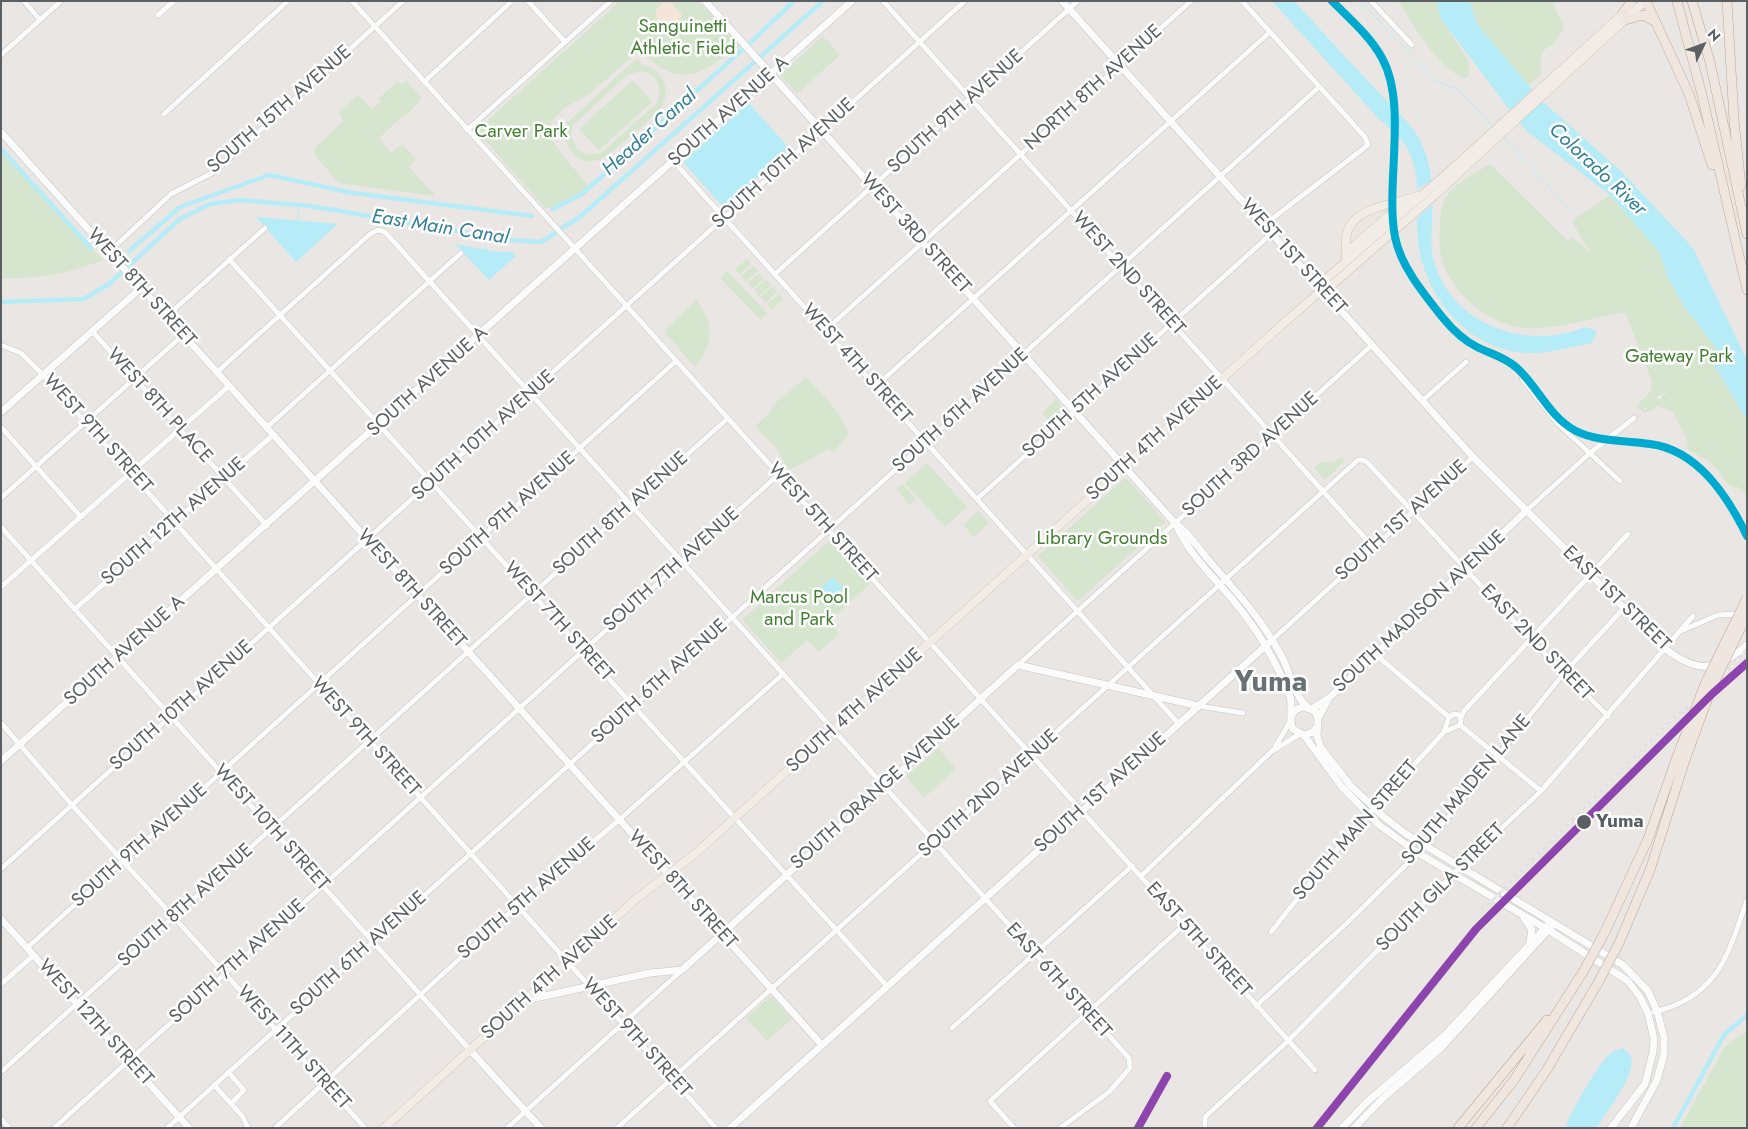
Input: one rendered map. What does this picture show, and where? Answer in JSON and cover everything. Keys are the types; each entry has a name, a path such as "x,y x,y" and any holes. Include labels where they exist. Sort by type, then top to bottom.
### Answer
{"highway":[{"path":"1623,17 1632,1"},
{"path":"1646,1 1672,55 1697,116 1747,290"},
{"path":"1677,1 1702,94 1732,235"},
{"path":"1692,1 1710,62 1747,234"},
{"path":"1727,1 1734,120 1747,234"},
{"path":"1623,17 1643,15 1654,21"},
{"path":"1507,1128 1546,1072 1588,1001 1618,943 1650,870 1681,758 1705,684 1747,598"},
{"path":"1476,1128 1514,1080 1574,987 1604,934 1644,848 1712,686 1747,614"},
{"path":"1458,1128 1574,987"},
{"path":"1516,1128 1576,1030 1588,1001"}],"main road":[{"name":"WEST 3RD STREET","path":"705,1 1175,523"},
{"name":"SOUTH AVENUE A","path":"1,761 267,526 852,1"},
{"name":"WEST 1ST STREET","path":"1062,1 1422,401 1526,511"},
{"path":"1347,252 1481,146 1604,35 1637,1"},
{"path":"1623,17 1646,1"},
{"name":"WEST 8TH STREET","path":"1,132 822,1045"},
{"path":"1322,290 1332,285 1436,194 1481,146"},
{"path":"1346,261 1348,231 1360,218 1375,208 1413,199"},
{"path":"1322,290 1327,278 1413,199"},
{"path":"1,412 142,288"},
{"name":"SOUTH 4TH AVENUE","path":"384,1128 642,894 736,818 1322,290"},
{"name":"SOUTH MADISON AVENUE","path":"1309,708 1329,698 1526,511"},
{"name":"EAST 1ST STREET","path":"1526,511 1664,648 1688,662 1704,666 1716,666 1728,661 1747,645"},
{"path":"1175,523 1184,530 1253,611 1269,642 1290,696 1293,729 1301,734 1338,783 1368,815 1418,853 1517,911 1548,925 1560,925 1634,973 1648,991 1657,1011 1664,1037 1664,1054 1657,1080 1631,1128"},
{"path":"1175,523 1202,564 1282,656 1297,694 1318,722 1317,736 1322,748 1351,786 1374,809 1425,846 1461,867 1548,925 1561,938 1628,981 1640,997 1648,1013 1654,1039 1648,1076 1635,1100 1611,1128"},
{"name":"SOUTH 1ST AVENUE","path":"730,1128 1269,642"},
{"path":"1018,665 1199,706"},
{"name":"SOUTH ORANGE AVENUE","path":"682,970 1018,665"},
{"path":"1301,734 1313,732 1329,698"},
{"path":"1291,719 1299,708 1309,708"},
{"path":"1517,911 1531,927 1532,937 1529,944"},
{"name":"WEST 12TH STREET","path":"1,919 189,1128"},
{"path":"1354,1128 1383,1098 1442,1047 1542,939 1548,925"},
{"path":"1342,1128 1367,1102 1445,1035 1548,925"},
{"path":"1542,939 1549,937 1561,938"},
{"path":"526,1000 650,973 682,970"},
{"name":"WEST 10TH STREET","path":"470,1050 541,1128"}],"street":[{"path":"24,1 40,20"},
{"path":"1,55 61,1"},
{"path":"158,15 174,1"},
{"path":"164,114 288,1"},
{"path":"352,1 467,130 610,1"},
{"name":"SOUTH 15TH AVENUE","path":"108,252 171,194 212,173 221,166 403,1"},
{"path":"424,82 512,1"},
{"path":"528,1 565,42"},
{"name":"WEST 2ND STREET","path":"883,1 1373,547"},
{"name":"SOUTH 10TH AVENUE","path":"1,869 530,395 965,1"},
{"name":"SOUTH 9TH AVENUE","path":"775,274 1078,1"},
{"name":"NORTH 8TH AVENUE","path":"1021,155 1190,1"},
{"path":"1242,1 1365,138 1368,146 1264,226"},
{"path":"1372,1 1412,45"},
{"path":"876,386 1270,32"},
{"name":"SOUTH 6TH AVENUE","path":"167,1128 1319,87"},
{"name":"WEST 5TH STREET","path":"467,130 1082,811"},
{"path":"824,328 830,326 1021,155"},
{"name":"WEST 4TH STREET","path":"674,162 1129,666 1178,724"},
{"path":"166,316 264,228"},
{"name":"EAST 6TH STREET","path":"280,314 378,230 385,232 1128,1058 1131,1064 1130,1068 1109,1092 1060,1128"},
{"name":"SOUTH 5TH AVENUE","path":"977,499 1271,234"},
{"path":"266,428 461,253"},
{"name":"WEST 7TH STREET","path":"229,259 887,986"},
{"path":"217,372 280,314"},
{"name":"WEST 8TH PLACE","path":"92,331 267,526"},
{"path":"1,498 183,335"},
{"name":"WEST 9TH STREET","path":"1,345 13,348 31,361 87,422 175,520 268,629 716,1128"},
{"name":"SOUTH 3RD AVENUE","path":"1018,665 1372,345"},
{"name":"SOUTH 9TH AVENUE","path":"27,948 676,361"},
{"path":"1422,401 1466,362"},
{"path":"1522,379 1557,423 1620,481"},
{"path":"1,587 229,386"},
{"name":"SOUTH 8TH AVENUE","path":"1,1072 728,418"},
{"path":"1526,511 1590,453 1634,418"},
{"path":"1,427 81,517"},
{"name":"SOUTH 12TH AVENUE","path":"75,609 273,435"},
{"name":"SOUTH 1ST AVENUE","path":"1269,642 1473,457"},
{"name":"SOUTH 2ND AVENUE","path":"617,1128 1360,460 1367,462 1412,512"},
{"name":"SOUTH 7TH AVENUE","path":"54,1128 778,474"},
{"path":"1412,512 1465,570"},
{"name":"WEST 10TH STREET","path":"1,527 470,1050"},
{"path":"1460,725 1464,711 1628,534"},
{"name":"EAST 2ND STREET","path":"1465,570 1531,640 1608,716"},
{"name":"SOUTH MAIDEN LANE","path":"1256,1006 1346,924 1425,846 1564,673 1624,608"},
{"path":"1678,633 1718,615 1747,614"},
{"name":"SOUTH GILA STREET","path":"1205,1128 1205,1117 1288,1041 1453,874 1541,791 1693,616"},
{"path":"1375,654 1449,716 1464,711"},
{"name":"SOUTH 5TH AVENUE","path":"275,1128 517,906 620,820 783,674"},
{"path":"1199,706 1243,713"},
{"path":"1456,714 1461,718"},
{"name":"SOUTH MAIN STREET","path":"1271,932 1332,855 1450,725 1449,716"},
{"path":"1272,752 1291,719"},
{"name":"WEST 11TH STREET","path":"1,723 72,805 124,860 364,1128"},
{"path":"1450,725 1460,725 1541,791"},
{"path":"1141,876 1272,752 1301,734"},
{"name":"EAST 5TH STREET","path":"1082,811 1315,1070"},
{"path":"952,1028 1132,866"},
{"path":"1648,1013 1689,998 1717,974 1727,957 1747,900"},
{"path":"1014,1128 990,1102 1184,925"},
{"path":"1,984 34,955"},
{"path":"507,1128 682,970"},
{"path":"228,1072 244,1090 231,1104"},
{"path":"214,1085 243,1117 248,1128"},
{"path":"1,1119 9,1128"}],"green space":[{"name":"Carver Park","path":"620,1 698,1 740,46 701,71 679,75 667,71 654,63 640,50 589,94 563,109 551,122 551,140 588,186 580,193 546,209 477,131"},
{"path":"1398,1 1436,1 1441,19 1469,61 1469,76 1465,78 1455,74 1436,56"},
{"path":"1469,1 1554,1 1557,13 1562,20 1562,30 1552,46 1548,47 1543,53 1541,74 1529,85 1478,25"},
{"path":"823,36 840,55 797,94 780,75"},
{"path":"637,58 641,63 639,65 653,69 662,78 666,92 662,106 632,136 598,160 583,160 571,151 565,138 567,123","holes":["641,71 652,75 658,83 659,93 656,104 601,153 589,155 577,150 571,137 573,125 627,75"]},
{"path":"406,80 422,98 407,115 404,115 379,138 391,153 402,144 416,159 409,167 434,196 339,183 317,158 314,149 343,121 339,112 358,95 372,109 381,102 378,99 397,82 401,85"},
{"path":"633,80 652,102 599,150 579,129"},
{"path":"1,149 103,260 53,275 29,278 1,278"},
{"name":"Gateway Park","path":"1490,164 1568,241 1573,237 1591,254 1572,221 1610,195 1659,252 1667,275 1681,302 1721,355 1713,363 1747,420 1747,496 1737,486 1735,488 1728,484 1710,462 1688,450 1685,444 1688,442 1673,412 1656,406 1654,410 1645,413 1636,406 1650,392 1652,382 1625,312 1560,326 1523,328 1498,321 1486,314 1464,297 1455,286 1448,275 1441,254 1439,235 1442,205 1454,188"},
{"path":"747,259 751,264 740,274 735,269"},
{"path":"753,266 758,271 746,282 741,276"},
{"path":"727,271 768,314 761,320 720,278"},
{"path":"759,273 764,278 753,288 748,283"},
{"path":"766,280 771,285 759,296 754,290"},
{"path":"772,287 777,292 765,303 761,297"},
{"path":"779,294 783,299 772,310 767,304"},
{"path":"696,300 707,317 710,333 706,350 695,367 666,334 666,329"},
{"path":"806,377 837,412 848,435 834,452 827,449 808,461 788,470 777,449 755,426 771,412 772,406"},
{"path":"1056,399 1064,409 1050,422 1042,413"},
{"path":"1341,457 1345,461 1325,480 1314,468 1321,462 1333,462"},
{"path":"927,463 967,507 945,527 905,483"},
{"name":"Library Grounds","path":"1124,479 1127,479 1166,522 1079,600 1076,600 1038,556"},
{"path":"902,484 916,499 910,505 896,489"},
{"path":"978,511 989,523 974,537 963,525"},
{"name":"Marcus Pool and Park","path":"830,540 870,584 829,621 839,634 819,652 807,640 781,663 742,620"},
{"path":"938,748 956,769 924,798 906,777"},
{"path":"770,997 792,1019 767,1041 746,1018"},
{"path":"1747,1030 1747,1128 1680,1128 1724,1048"}],"sand":[{"path":"665,1 669,1 682,15 668,34 655,18 656,10"}],"water":[{"path":"1272,1 1294,1 1414,130 1426,155 1431,176 1433,198 1431,243 1433,257 1441,280 1455,300 1472,315 1492,326 1515,334 1538,336 1562,334 1585,327 1597,331 1592,343 1536,353 1513,351 1492,345 1473,334 1456,320 1442,303 1422,263 1417,231 1416,175 1414,164 1407,148 1400,138 1378,118"},
{"name":"Colorado River","path":"1436,1 1469,1 1478,25 1542,101 1622,172 1693,248 1747,360 1747,420 1713,363 1721,355 1681,302 1667,275 1659,252 1610,195 1529,133 1519,122 1441,19"},
{"path":"748,102 790,149 724,208 683,162"},
{"path":"256,217 338,224 296,262"},
{"path":"455,244 498,252 512,252 516,256 489,280"},
{"path":"833,577 843,588 832,599 826,594 821,598 816,593"},
{"path":"1623,1048 1629,1053 1632,1065 1625,1083 1597,1128 1565,1128 1579,1099 1600,1066 1612,1052"}],"pier":[{"path":"1434,180 1435,202 1415,220 1414,191"}],"waterway":[{"name":"Header Canal","path":"751,42 794,1"},
{"name":"East Main Canal","path":"1,302 84,299 109,284 180,219 210,204 240,200 310,206 509,240 541,242 581,216 823,1"},
{"path":"1360,1 1437,82 1459,90 1493,127"},
{"name":"Header Canal","path":"553,209 582,194 742,50"},
{"path":"1503,137 1572,212"},
{"path":"1,149 91,248"},
{"name":"Header Canal","path":"129,251 180,207 269,175 353,193 532,216"},
{"path":"297,220 299,205"},
{"path":"485,250 487,236"},
{"path":"1673,1128 1724,1035 1747,1015"}],"railway":[{"path":"1332,1 1372,42 1382,58 1390,77 1394,98 1395,121 1392,193 1395,237 1402,259 1428,299 1446,322 1462,338 1508,361 1517,368 1558,418 1576,431 1602,439 1650,444 1667,448 1683,455 1697,465 1721,491 1747,536"},
{"path":"1658,398 1665,393"},
{"path":"1701,694 1735,664 1747,649"},
{"path":"1484,909 1668,723 1708,691"},
{"path":"1138,1128 1167,1076"}],"transit line":[{"path":"1332,1 1372,42 1382,58 1390,77 1394,98 1395,121 1392,193 1395,237 1402,259 1428,299 1446,322 1462,338 1508,361 1517,368 1558,418 1576,431 1602,439 1650,444 1667,448 1683,455 1697,465 1721,491 1747,536"},
{"path":"1317,1128 1476,929 1712,694 1747,663"},
{"path":"1138,1128 1167,1076"}],"place":[{"name":"Yuma","path":"1584,822"}],"district":[{"name":"Yuma","path":"1271,684"}],"park label":[{"name":"Sanguinetti Athletic Field","path":"683,38"}]}
